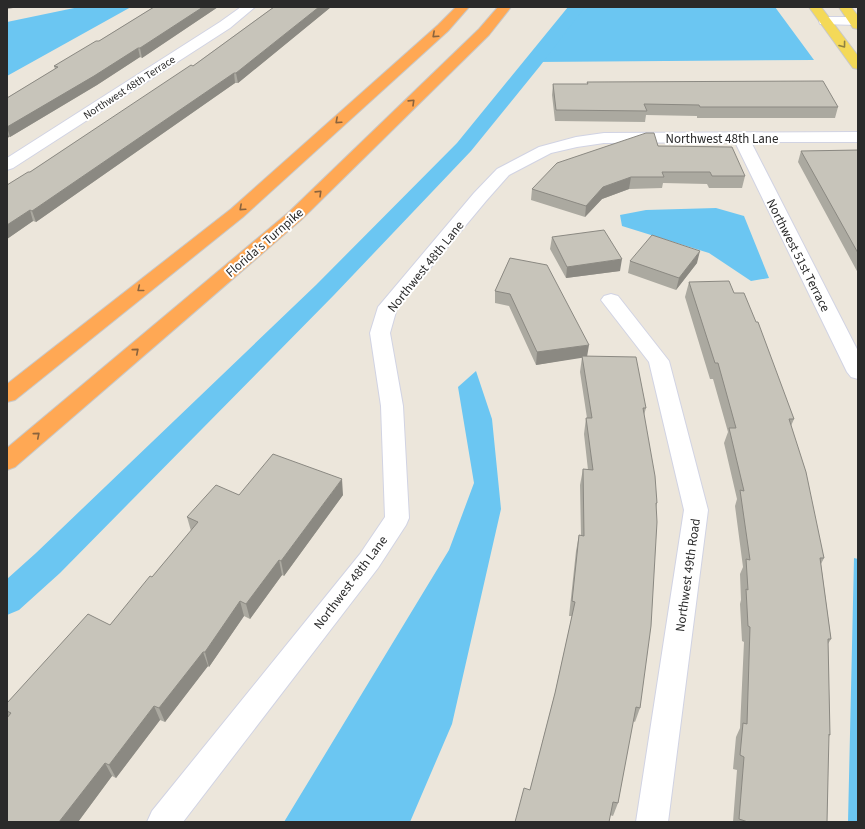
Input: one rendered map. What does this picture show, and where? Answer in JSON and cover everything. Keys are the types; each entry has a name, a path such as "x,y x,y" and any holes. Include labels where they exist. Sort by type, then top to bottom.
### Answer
{"highway":[{"path":"7,395 237,213 443,28 463,7"},
{"name":"Florida's Turnpike","path":"7,461 296,216 484,32 505,7"}],"main road":[{"path":"815,7 858,65"},
{"path":"844,7 857,22"}],"street":[{"name":"Northwest 48th Terrace","path":"7,165 52,138 225,25 249,7"},
{"path":"825,21 857,22"},
{"name":"Northwest 48th Lane","path":"164,822 369,561 397,518 392,406 380,332 388,307 480,197 503,172 545,150 576,142 618,138 858,137"},
{"name":"Northwest 51st Terrace","path":"740,138 858,372"},
{"name":"Northwest 49th Road","path":"611,300 659,361 696,510 652,822"}],"water":[{"path":"79,7 131,7 7,76 7,22"},
{"path":"577,7 775,7 814,60 534,62"},
{"path":"716,208 744,216 769,278 751,281 709,253 622,226 620,215 646,210"},
{"path":"476,371 492,419 501,509 452,724 410,822 284,822 449,550 474,483 458,387"},
{"path":"854,558 858,559 858,822 848,822"}],"building":[{"path":"154,7 203,7 140,48 7,127 7,98 58,67 54,66 96,41 99,41"},
{"path":"274,7 319,7 236,73 32,211 30,210 7,225 7,185 30,172 191,65 193,66"},
{"path":"823,81 838,107 700,107 699,105 644,104 647,111 556,110 553,84 588,84 587,82"},
{"path":"646,133 654,133 658,146 732,147 745,176 712,176 710,172 662,172 664,177 631,177 603,187 586,206 532,189 557,163"},
{"path":"858,150 858,253 801,151"},
{"path":"604,230 622,259 567,267 552,237"},
{"path":"652,235 700,251 679,278 630,261"},
{"path":"510,258 547,265 589,345 537,352 510,294 495,291"},
{"path":"729,281 734,293 744,293 756,322 758,322 794,419 789,419 806,472 824,558 820,558 831,639 828,639 830,735 829,734 827,822 748,822 739,819 744,757 740,755 743,723 747,724 750,627 748,626 746,559 750,560 740,490 744,491 729,428 736,428 718,363 715,363 689,282"},
{"path":"582,356 636,357 646,408 643,408 655,476 657,522 651,626 640,708 636,707 618,803 613,802 609,822 515,822 524,788 530,790 555,693 575,602 572,601 579,535 584,536 583,469 593,470 586,418 592,418"},
{"path":"273,454 342,479 281,561 279,560 246,604 240,601 205,652 203,652 159,708 154,706 109,765 105,763 59,822 7,822 7,718 11,713 7,711 7,703 88,614 110,625 150,576 152,577 198,522 187,517 216,485 239,495"}],"waterway":[{"path":"7,600 48,563 325,290 464,147 577,7"}]}
